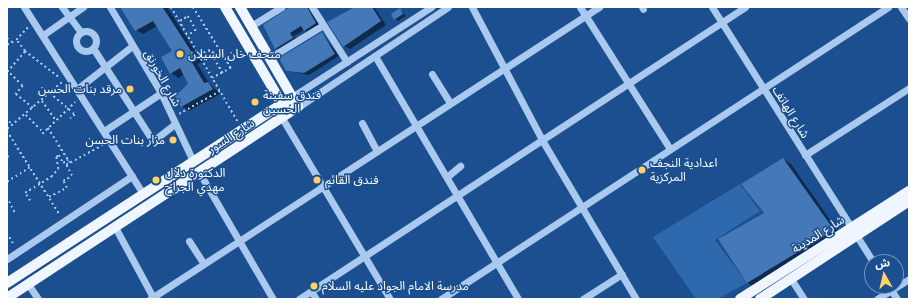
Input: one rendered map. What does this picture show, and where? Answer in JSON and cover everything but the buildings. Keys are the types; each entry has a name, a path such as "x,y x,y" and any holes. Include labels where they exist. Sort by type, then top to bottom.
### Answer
{"main road":[{"path":"225,7 282,103 285,116"},
{"path":"240,7 298,108"},
{"name":"شارع السور","path":"7,283 292,97"},
{"name":"شارع السور","path":"7,298 298,108"},
{"name":"شارع المدينة","path":"760,299 791,279 909,190"},
{"name":"شارع المدينة","path":"740,299 909,201"}],"street":[{"path":"24,7 43,34 66,78 82,96 144,194"},
{"path":"62,7 81,32 94,34 96,40 93,48"},
{"path":"43,34 83,7"},
{"name":"شارع الخورنق","path":"110,7 161,93 193,161"},
{"path":"251,26 281,7"},
{"path":"312,7 347,62"},
{"name":"شارع السور","path":"292,97 431,7"},
{"name":"شارع السور","path":"298,108 448,7"},
{"path":"472,7 542,140 636,299"},
{"path":"580,7 670,149"},
{"path":"115,227 152,298 599,7"},
{"name":"شارع الهاتف","path":"712,7 868,254"},
{"path":"299,299 745,7"},
{"path":"441,299 888,7"},
{"path":"901,7 909,20"},
{"path":"269,58 323,25"},
{"path":"81,32 76,40 78,46 83,50 93,48"},
{"path":"77,89 132,46"},
{"path":"93,48 152,141 173,121"},
{"path":"375,56 418,125 518,299"},
{"path":"331,73 337,82"},
{"path":"432,74 450,104"},
{"path":"805,155 909,88"},
{"path":"104,131 161,93"},
{"path":"285,116 323,186 390,299"},
{"path":"362,123 377,151"},
{"path":"448,176 460,166"},
{"path":"198,172 237,242 273,299"},
{"path":"7,259 132,176"},
{"path":"189,241 204,264"},
{"path":"582,299 622,274"},
{"path":"791,279 804,299"},
{"path":"28,284 38,299"},
{"path":"311,291 316,299"}],"path":[{"path":"171,7 242,129"},
{"path":"193,7 231,68 213,78"},
{"path":"180,21 188,16 196,30 188,36"},
{"path":"7,45 11,41 16,40 34,20"},
{"path":"7,38 11,41"},
{"path":"16,40 25,51 66,78 7,130 64,222"},
{"path":"199,55 209,50 223,73"},
{"path":"25,51 7,71 23,86 16,94 33,108"},
{"path":"173,121 220,91"},
{"path":"50,93 69,108 75,115 70,119"},
{"path":"26,114 43,133 82,96"},
{"path":"41,101 56,120"},
{"path":"7,117 12,126"},
{"path":"48,128 70,163"},
{"path":"49,197 67,188 63,181 72,176 66,165 110,141"},
{"path":"30,201 25,193 58,169 56,157 59,155 63,163 68,160"},
{"path":"7,182 30,167"},
{"path":"7,197 15,213"},
{"path":"7,234 18,252"}],"shaded area":[{"path":"740,184 760,211 715,240 747,283 717,299 696,299 653,237"}],"place":[{"name":"متحف خان الشيلان","path":"180,54"},
{"name":"مرقد بنات الحسن","path":"130,89"},
{"name":"فندق سفينة الحسين","path":"255,102"},
{"name":"مزار بنات الحسن","path":"173,140"},
{"name":"اعدادية النجف المركزية","path":"642,170"},
{"name":"الدكتورة دلال مهدي الجراح","path":"156,180"},
{"name":"فندق القائم","path":"317,180"},
{"name":"مدرسة الامام الجواد عليه السلام","path":"314,286"}]}
